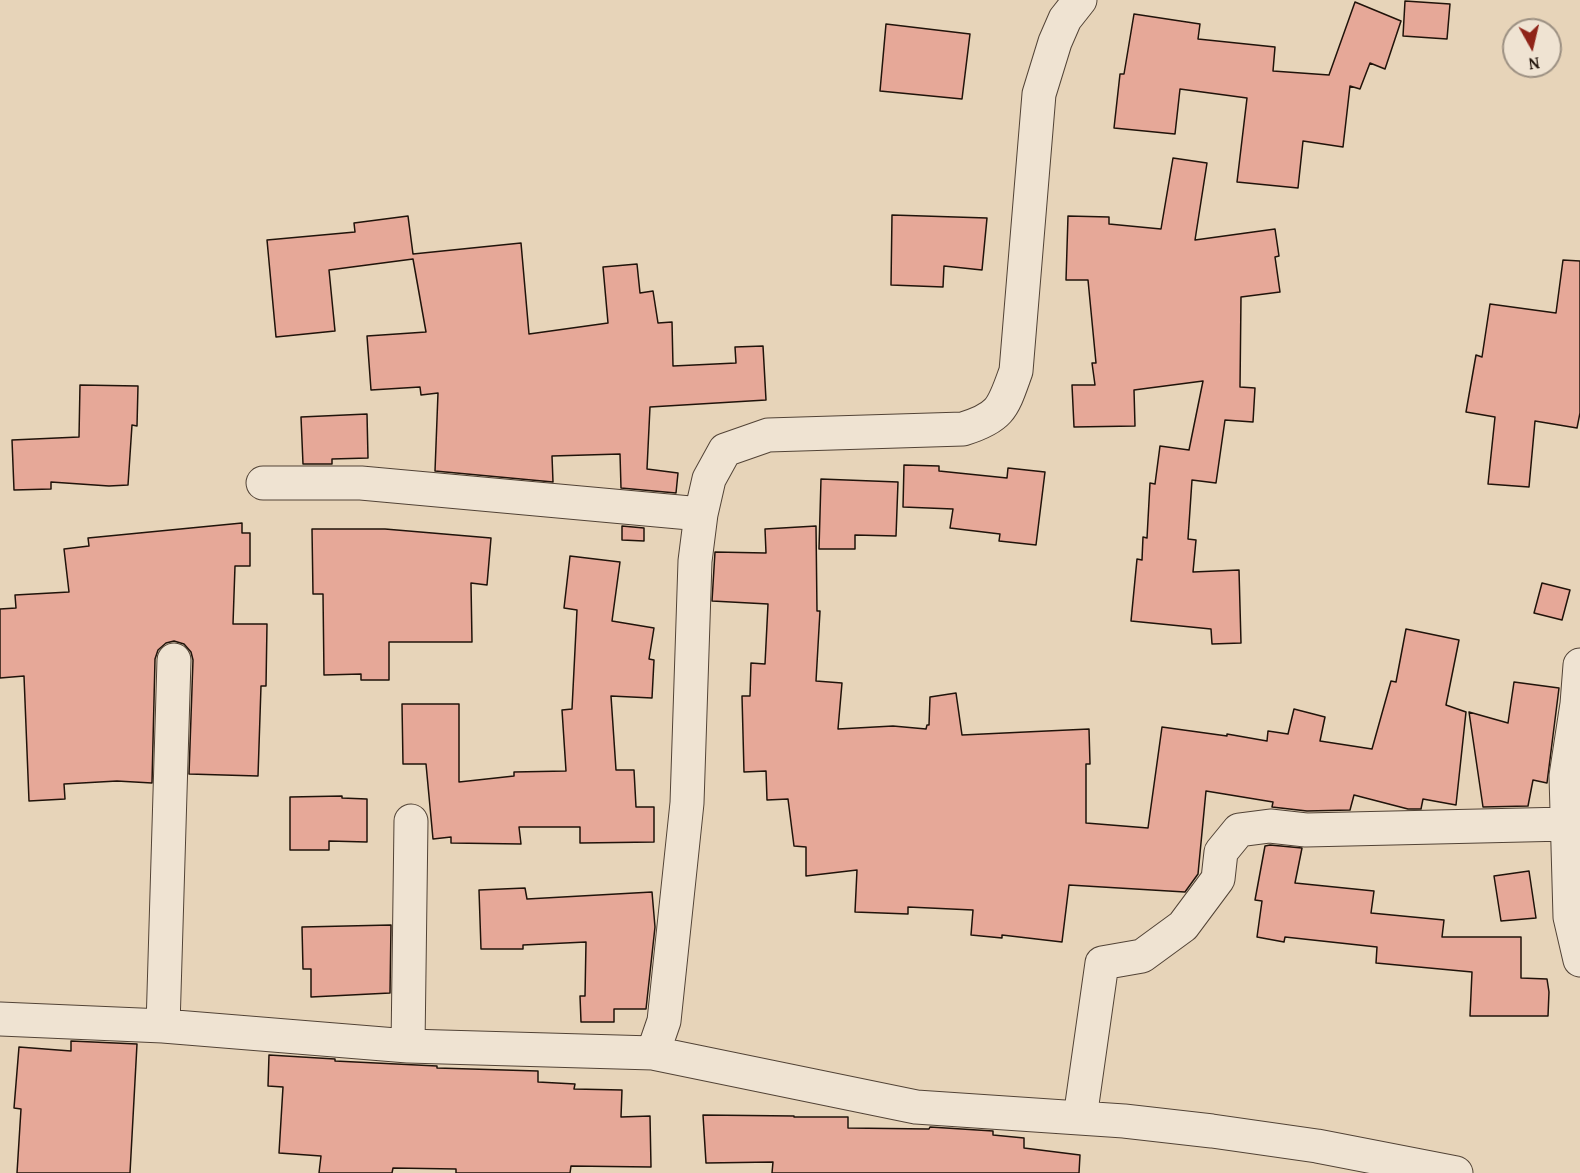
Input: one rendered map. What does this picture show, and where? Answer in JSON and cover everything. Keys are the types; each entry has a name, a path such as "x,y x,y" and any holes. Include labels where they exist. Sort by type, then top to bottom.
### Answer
{"street":[{"path":"653,1053 664,1021 687,803 695,561 701,514 709,479 725,450 768,435 963,429 984,423 998,413 1006,400 1016,371 1039,94 1055,42 1065,19 1080,0"},
{"path":"263,483 362,483 701,514"},
{"path":"164,1026 174,660"},
{"path":"1580,665 1577,704 1566,776 1570,917 1580,960"},
{"path":"408,1046 411,820"},
{"path":"1080,1118 1102,963 1142,956 1183,926 1218,879 1221,852 1239,830 1270,826 1306,830 1567,824"},
{"path":"0,1018 164,1026 408,1046 653,1053 916,1107 1080,1118 1224,1132 1317,1146 1456,1173"}],"building":[{"path":"1405,1 1450,4 1447,39 1403,36"},
{"path":"1355,2 1401,21 1385,69 1370,63 1360,89 1350,86 1343,147 1303,141 1298,188 1237,182 1247,98 1180,89 1175,134 1114,128 1120,74 1124,74 1134,14 1200,24 1198,39 1275,47 1273,71 1329,75"},
{"path":"886,24 970,34 962,99 880,91"},
{"path":"1173,158 1207,163 1195,240 1275,229 1279,256 1275,257 1280,292 1241,297 1240,387 1255,388 1253,422 1225,420 1216,483 1192,480 1188,539 1196,540 1193,572 1239,570 1241,643 1212,644 1211,629 1131,621 1137,559 1142,560 1143,537 1147,538 1150,483 1155,484 1160,446 1189,450 1203,381 1134,390 1135,426 1074,427 1072,385 1095,385 1092,363 1096,363 1088,280 1066,280 1068,216 1109,217 1109,224 1161,229"},
{"path":"892,215 987,218 982,270 944,266 943,287 891,285"},
{"path":"408,216 413,254 521,243 529,334 608,323 603,267 637,264 640,293 653,291 658,323 672,322 673,366 736,363 735,347 763,346 766,400 650,407 647,469 678,473 676,493 621,488 620,454 552,456 553,482 435,471 438,393 421,395 420,387 371,390 367,336 426,332 413,259 329,270 335,331 276,337 267,240 355,232 354,223"},
{"path":"1563,260 1580,261 1580,413 1577,428 1535,421 1529,487 1488,484 1495,417 1466,412 1476,355 1482,357 1490,304 1556,313"},
{"path":"80,385 138,386 137,426 132,425 128,485 51,482 51,489 14,490 12,440 79,437"},
{"path":"367,414 368,458 332,459 332,464 303,464 301,417"},
{"path":"904,465 939,466 939,471 1007,478 1008,468 1045,472 1036,545 999,541 1000,534 950,528 953,509 903,507"},
{"path":"821,479 898,482 896,536 855,535 855,549 819,549"},
{"path":"242,523 242,533 250,533 250,566 235,566 233,624 267,624 266,686 261,686 258,776 189,774 193,660 191,652 184,644 174,641 166,643 158,650 155,659 152,783 117,781 64,784 65,799 29,801 24,676 0,678 0,609 16,608 15,595 69,592 64,549 89,546 88,538"},
{"path":"622,526 644,528 644,541 622,540"},
{"path":"816,526 817,611 820,611 816,681 842,683 838,729 893,726 926,729 929,725 930,697 956,693 962,735 1089,729 1090,764 1086,764 1086,823 1148,828 1162,727 1267,741 1268,731 1288,734 1294,709 1325,717 1320,741 1372,749 1391,681 1396,682 1406,629 1459,640 1446,705 1466,712 1456,805 1423,799 1421,809 1408,809 1354,795 1350,810 1307,811 1272,807 1273,802 1206,791 1198,874 1185,892 1069,885 1062,942 1002,935 1002,938 971,935 973,910 908,907 908,914 855,912 857,870 806,876 806,847 794,846 788,799 767,800 766,771 744,772 742,696 750,696 751,663 765,664 768,604 712,601 715,552 766,553 765,529"},
{"path":"312,529 385,529 491,538 487,585 471,583 472,642 389,642 389,680 361,680 361,674 324,675 323,594 313,594"},
{"path":"570,556 620,562 612,621 654,628 649,659 654,660 652,698 611,696 616,770 634,770 636,807 654,807 654,842 580,843 580,827 519,827 521,844 451,843 451,837 433,839 426,764 403,764 402,704 459,704 459,782 514,776 514,772 566,771 562,710 572,709 577,610 564,608"},
{"path":"1542,583 1570,590 1562,620 1534,613"},
{"path":"1514,682 1559,688 1547,783 1533,780 1528,806 1483,807 1469,712 1508,723"},
{"path":"342,796 342,798 367,799 367,842 329,841 329,850 290,850 290,797"},
{"path":"1265,846 1302,848 1295,883 1374,891 1371,913 1444,920 1442,937 1521,937 1521,978 1547,979 1548,1016 1470,1016 1472,972 1376,963 1377,947 1285,937 1284,942 1257,937 1262,901 1255,900"},
{"path":"1529,871 1536,918 1501,921 1494,876"},
{"path":"525,888 527,899 652,892 655,927 646,1009 614,1009 614,1022 581,1022 580,996 585,996 586,942 523,945 523,949 481,949 479,890"},
{"path":"391,925 390,993 311,997 311,969 303,969 302,927"},
{"path":"71,1041 137,1044 130,1173 17,1173 21,1109 14,1108 19,1047 71,1051"},
{"path":"269,1055 437,1066 437,1068 538,1071 538,1082 575,1084 574,1089 622,1090 621,1117 650,1116 651,1167 571,1166 570,1173 456,1173 456,1169 393,1168 392,1173 319,1173 321,1156 279,1153 283,1087 268,1086"},
{"path":"703,1115 848,1117 848,1128 929,1129 930,1127 993,1131 993,1135 1024,1138 1024,1148 1080,1155 1079,1173 772,1173 773,1162 706,1163"}]}
